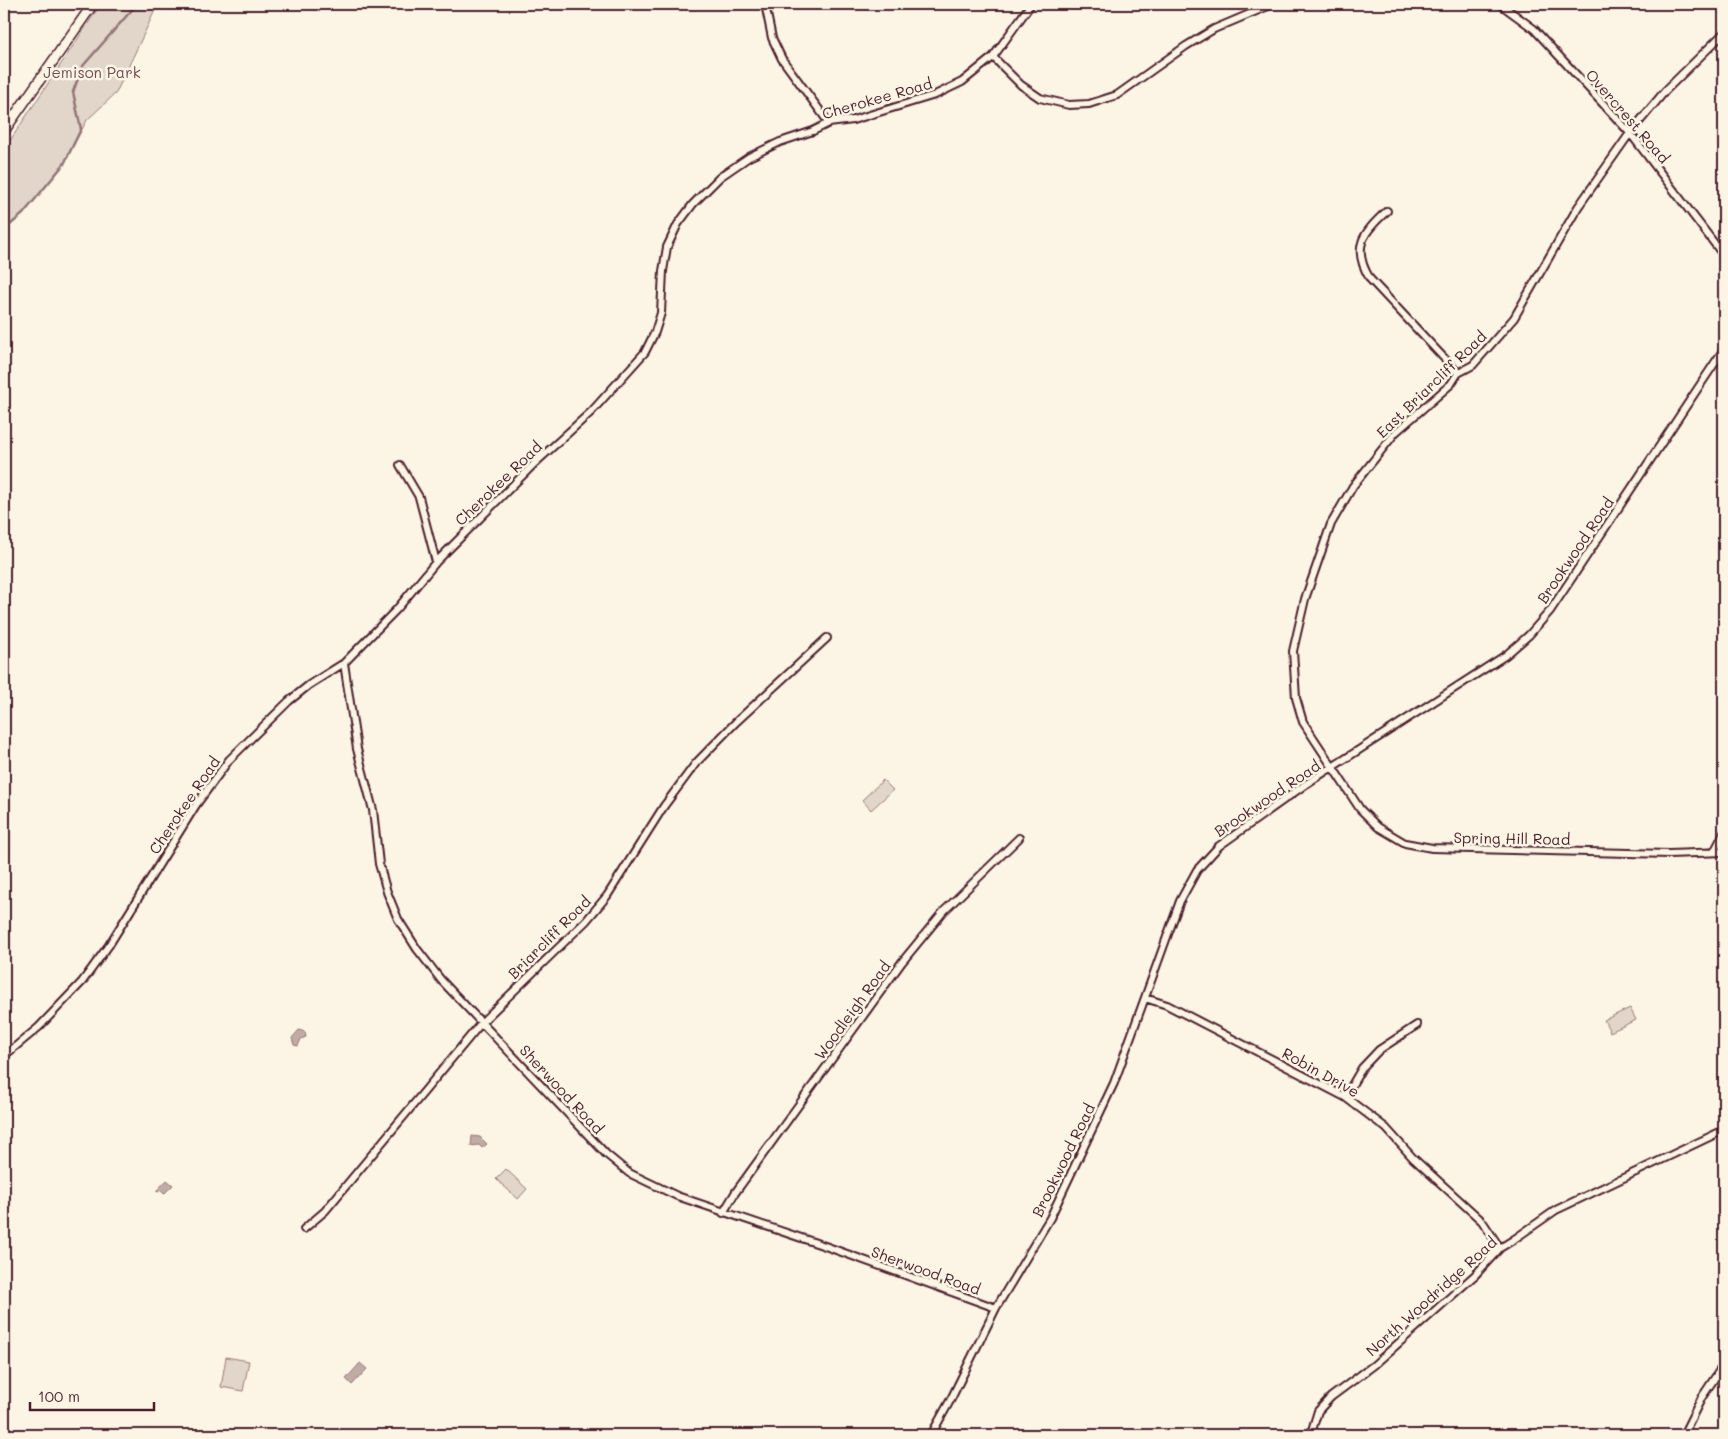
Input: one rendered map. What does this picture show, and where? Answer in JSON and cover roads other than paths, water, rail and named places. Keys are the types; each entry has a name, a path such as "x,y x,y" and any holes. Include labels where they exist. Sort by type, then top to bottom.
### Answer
{"main road":[{"path":"4,131 94,4"}],"street":[{"path":"765,4 772,38 782,59 829,123"},
{"name":"Cherokee Road","path":"4,1056 39,1027 82,982 109,945 196,804 229,760 290,701 344,663 397,609 436,562 535,463 592,411 645,352 656,332 661,313 663,271 667,247 678,224 693,204 720,177 749,157 780,142 813,131 829,123 853,120 935,95 962,82 993,57 1031,4"},
{"path":"993,57 1021,85 1040,98 1069,105 1089,104 1117,95 1186,46 1214,29 1273,4"},
{"name":"Overcrest Road","path":"1500,4 1534,29 1630,133 1724,256"},
{"name":"East Briarcliff Road","path":"1334,768 1304,722 1296,698 1293,651 1305,599 1331,524 1352,486 1396,432 1451,384 1458,373 1473,365 1514,318 1578,208 1630,133 1665,91 1724,33"},
{"path":"1387,211 1370,226 1365,234 1361,246 1363,267 1370,279 1458,373"},
{"name":"Brookwood Road","path":"933,1434 996,1308 1050,1218 1114,1084 1180,901 1197,870 1219,846 1306,784 1334,768 1506,654 1529,635 1550,611 1724,349"},
{"path":"400,465 419,497 436,562"},
{"name":"Briarcliff Road","path":"304,1229 325,1211 482,1022 586,921 607,896 664,806 696,763 736,722 827,638"},
{"name":"Sherwood Road","path":"344,663 357,749 373,810 378,864 386,892 398,919 417,950 441,980 606,1154 629,1173 677,1196 825,1246 996,1308"},
{"name":"Spring Hill Road","path":"1334,768 1360,809 1378,827 1405,843 1438,848 1669,854 1724,852"},
{"path":"1714,852 1724,833"},
{"name":"Woodleigh Road","path":"723,1213 734,1193 902,962 943,912 1019,838"},
{"name":"Robin Drive","path":"1145,998 1167,1005 1345,1097 1386,1128 1413,1158 1482,1221 1500,1248"},
{"path":"1345,1097 1362,1068 1379,1050 1417,1024"},
{"name":"North Woodridge Road","path":"1312,1435 1312,1427 1318,1411 1331,1397 1374,1365 1474,1276 1500,1248 1556,1210 1724,1130"},
{"path":"1683,1435 1702,1397 1724,1364"}],"waterway":[{"path":"4,230 23,214 64,164 81,129 73,92 82,67 137,4"}],"park label":[{"name":"Jemison Park","path":"92,72"}]}
